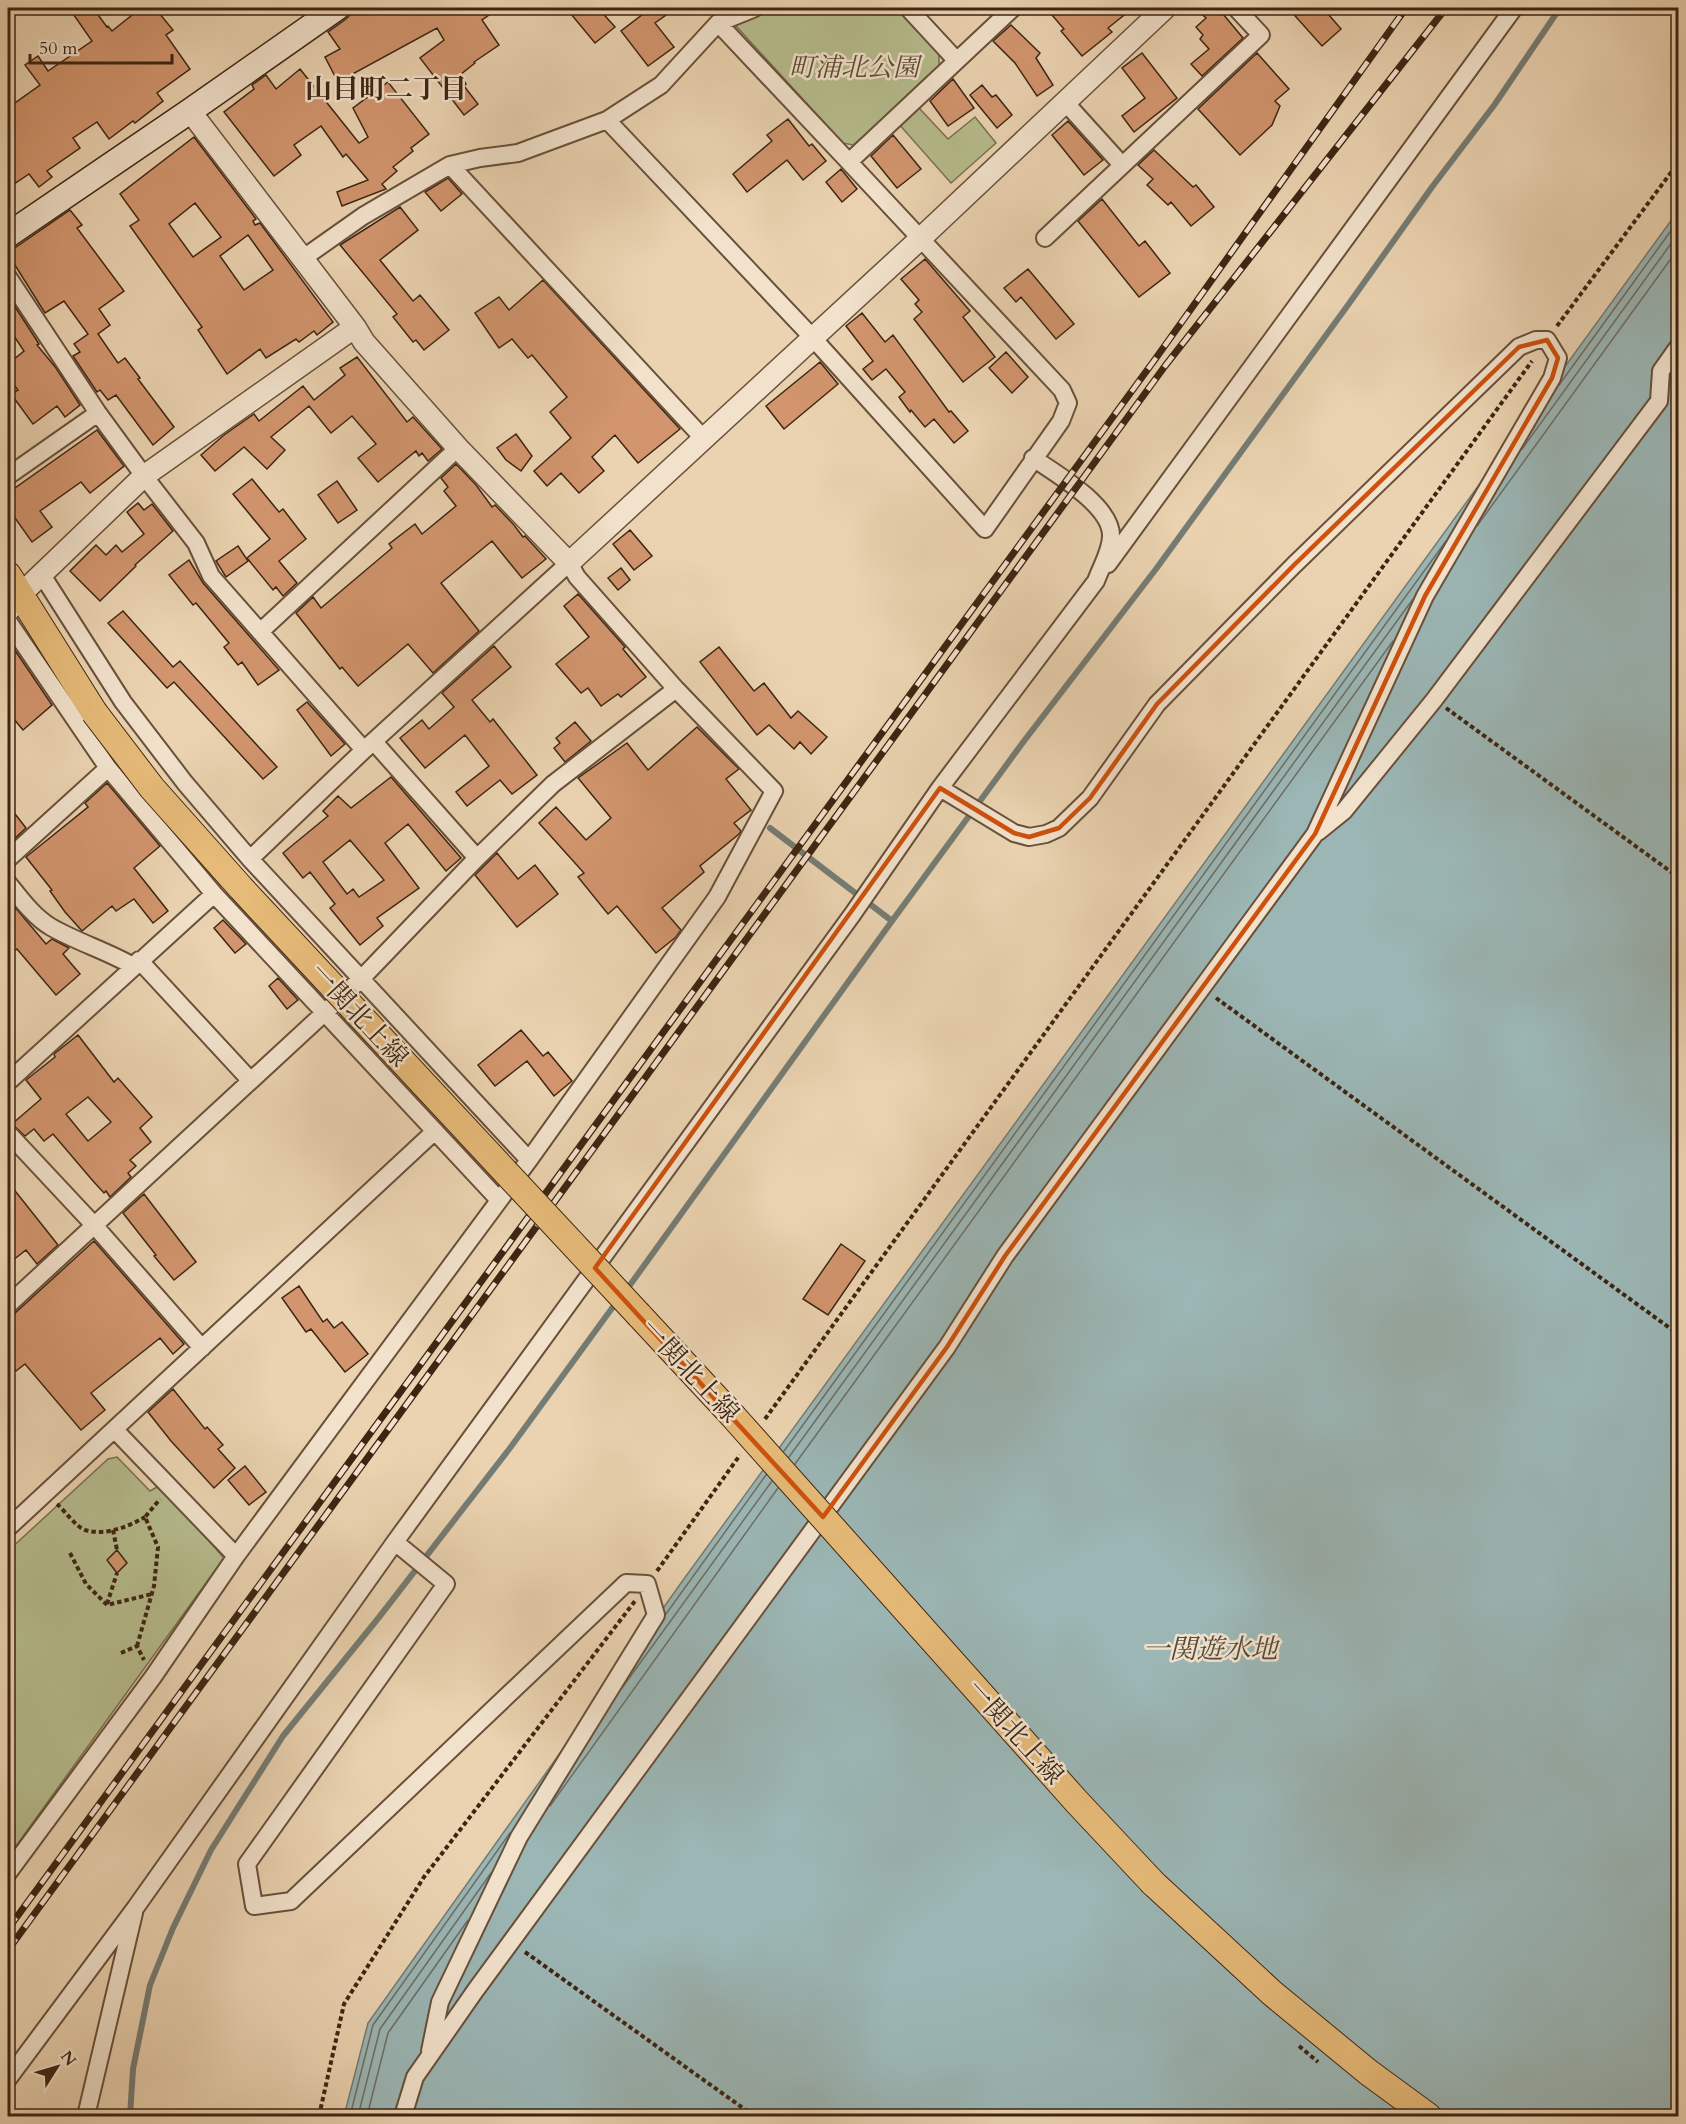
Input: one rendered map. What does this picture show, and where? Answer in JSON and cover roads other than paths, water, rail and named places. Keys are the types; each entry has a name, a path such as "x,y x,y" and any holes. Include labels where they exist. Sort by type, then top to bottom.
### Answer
{"main road":[{"path":"8,235 337,8"},
{"name":"一関北上線","path":"12,594 94,712 152,788 241,888 732,1415 1077,1802 1153,1882 1272,1993 1368,2072 1428,2116"}],"street":[{"path":"302,259 363,216 450,165 518,153 607,120 662,85 718,23 755,8"},
{"path":"908,8 956,60"},
{"path":"849,162 1013,8"},
{"path":"250,859 920,239 1165,8"},
{"path":"1045,238 1261,35 1236,8"},
{"path":"8,2079 401,1546 852,915 940,788 1096,581 1514,8"},
{"path":"607,120 812,338 985,529 1061,421 1068,403 1062,390 718,23"},
{"path":"1065,102 1122,165"},
{"path":"8,1873 153,1677 236,1556 529,1160 717,897 774,791 676,689 577,577 569,563 458,448 364,342 355,327 190,111"},
{"path":"450,165 703,438"},
{"path":"8,277 98,413 196,543 211,576 260,632 477,858"},
{"path":"12,594 42,575 144,476 355,327"},
{"path":"403,2116 415,2077 429,2057 947,1347 1005,1256 1315,834 1425,596 1552,378 1558,358 1547,340 1536,340 1519,347 1294,566 1157,704 1090,798 1059,828 1046,834 1029,837 1014,833 940,788"},
{"path":"1315,834 1344,811 1434,700 1659,401 1661,371 1678,346"},
{"path":"8,476 98,413"},
{"path":"260,632 458,448"},
{"path":"1033,458 1091,499 1105,519 1112,535 1096,581"},
{"path":"42,575 123,702 185,783 250,859 529,1160"},
{"path":"8,621 108,768 214,894 499,1200"},
{"path":"8,1305 361,979 477,858 553,784 676,689"},
{"path":"8,859 108,768"},
{"path":"8,883 30,909 50,926 136,963 250,1080"},
{"path":"8,1082 214,894"},
{"path":"8,1528 435,1131"},
{"path":"8,1133 94,1225 202,1348"},
{"path":"115,1430 168,1488 236,1556"},
{"path":"401,1546 446,1584 247,1864 254,1906 291,1901 626,1583 647,1584 656,1615 519,1837 440,2002 429,2057"},
{"path":"86,2116 136,1907"}],"water":[{"name":"一関遊水地","path":"1678,211 1678,2116 344,2116 368,2023 681,1583"}],"waterway":[{"path":"625,1292 892,921 1024,741 1156,569 1432,187 1495,104 1560,8"},
{"path":"770,828 892,921"},
{"path":"130,2116 133,2069 150,1985 173,1928 211,1850 283,1736 380,1616 510,1448 618,1300"}],"railway":[{"path":"8,1929 1156,358 1406,8"},
{"path":"8,1950 1165,366 1446,8"}],"district":[{"name":"山目町二丁目","path":"386,89"}],"park label":[{"name":"町浦北公園","path":"854,67"}]}
